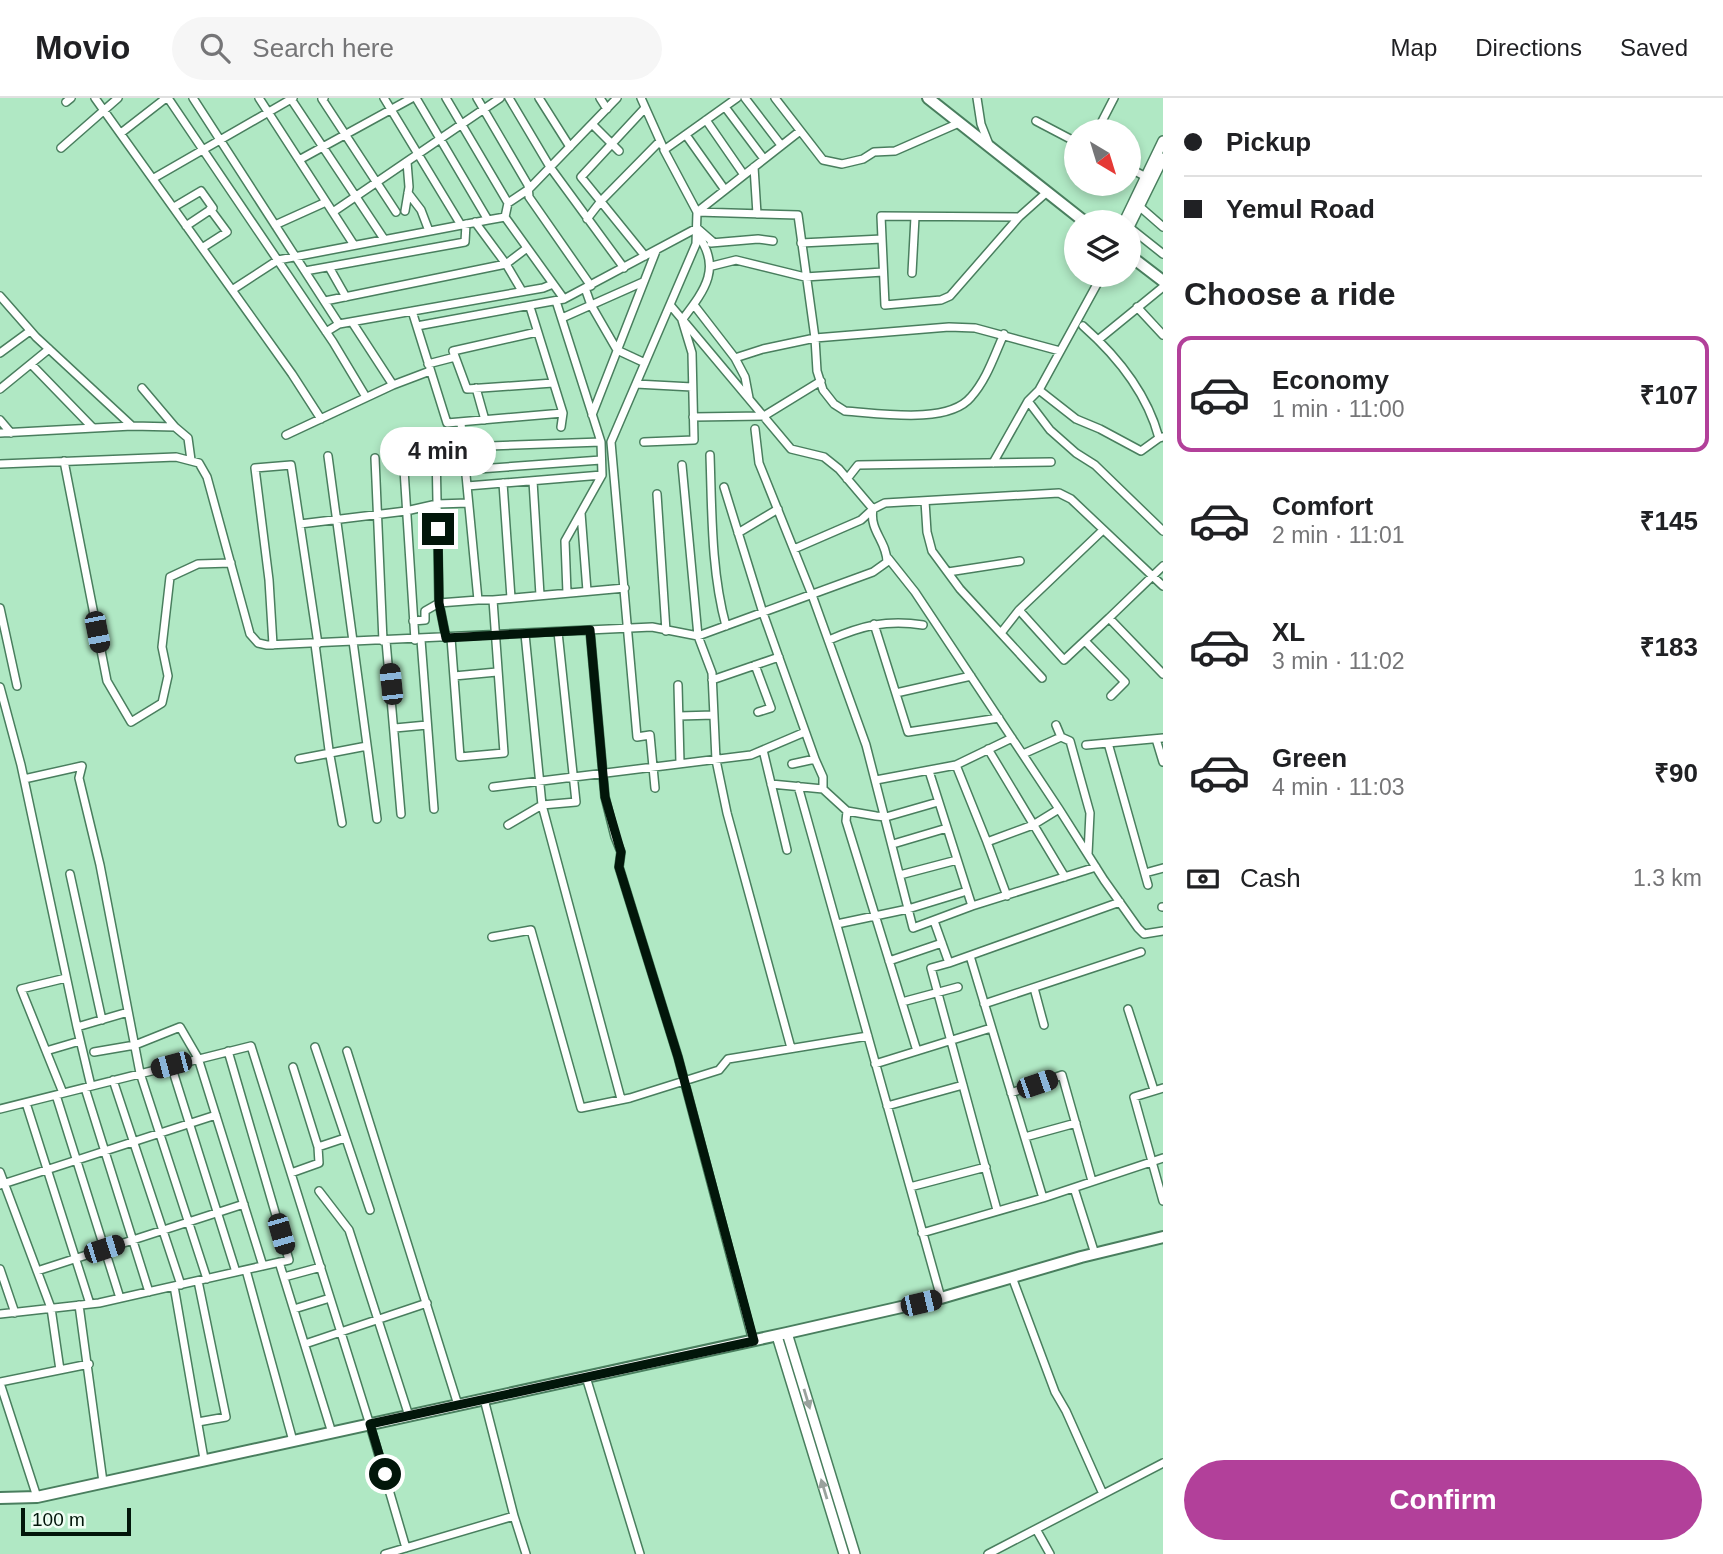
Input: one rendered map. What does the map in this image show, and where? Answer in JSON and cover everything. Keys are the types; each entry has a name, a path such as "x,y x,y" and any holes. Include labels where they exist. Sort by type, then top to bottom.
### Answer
{"main road":[{"path":"928,98 1069,210"},
{"path":"1141,264 1163,281"},
{"path":"0,1498 37,1497 782,1335 941,1298 1163,1237"}],"street":[{"path":"95,98 292,374 321,419"},
{"path":"61,148 118,98"},
{"path":"121,133 167,98 326,332 366,397"},
{"path":"193,98 339,324"},
{"path":"259,98 354,245"},
{"path":"324,98 396,212"},
{"path":"384,98 467,224 506,264 522,291"},
{"path":"299,160 390,108 414,98 488,220"},
{"path":"446,98 508,203 505,218 553,284 601,442 602,475 565,541 567,593"},
{"path":"477,98 528,185 529,197 588,287 591,305 617,350 645,363"},
{"path":"333,212 500,98"},
{"path":"509,98 550,167 624,268"},
{"path":"540,98 570,147"},
{"path":"600,98 607,109"},
{"path":"508,203 529,189 617,98"},
{"path":"641,98 664,150 697,212 696,244 611,442 637,737 650,735 655,788"},
{"path":"664,150 737,98"},
{"path":"745,98 781,145"},
{"path":"775,98 823,160 842,164 863,159 874,152 895,151 959,123"},
{"path":"977,98 981,124 992,150"},
{"path":"1103,119 1114,98"},
{"path":"153,178 292,99 384,239"},
{"path":"724,107 764,159"},
{"path":"645,108 581,177 645,256"},
{"path":"706,120 744,175"},
{"path":"1036,121 1064,136"},
{"path":"592,124 619,151"},
{"path":"697,212 800,131"},
{"path":"686,135 725,190"},
{"path":"587,219 660,141"},
{"path":"1137,210 1163,141"},
{"path":"1131,210 1148,178 1163,158"},
{"path":"405,211 408,193 407,162"},
{"path":"754,167 757,214"},
{"path":"1141,174 1148,178"},
{"path":"174,207 201,191 213,208 211,209 227,232 202,248"},
{"path":"408,193 421,210 429,231"},
{"path":"1018,217 881,216 885,305 941,300 950,296 1018,217 1046,193"},
{"path":"275,225 326,202"},
{"path":"1139,206 1163,227"},
{"path":"186,226 211,209"},
{"path":"697,212 798,215 817,371 823,390 834,404 845,411 937,414 956,410 970,399 985,378 1004,334"},
{"path":"912,274 915,217"},
{"path":"232,290 278,260 505,218"},
{"path":"305,271 466,242 467,224"},
{"path":"682,320 701,295 712,266 709,244 697,231"},
{"path":"417,326 560,300 697,231"},
{"path":"1141,237 1163,254"},
{"path":"709,244 758,239 773,241"},
{"path":"801,243 882,239"},
{"path":"324,301 506,264 527,248"},
{"path":"592,415 656,250"},
{"path":"712,266 736,260 805,277 883,272"},
{"path":"329,267 346,297"},
{"path":"562,318 643,282"},
{"path":"326,332 339,324 553,284"},
{"path":"993,463 1028,401 1039,390 1095,287"},
{"path":"1098,340 1163,287"},
{"path":"0,296 30,331 132,426"},
{"path":"694,304 735,358 745,377 749,399"},
{"path":"671,306 791,449 824,457 873,509"},
{"path":"530,307 563,413 561,427"},
{"path":"1137,307 1163,335"},
{"path":"412,311 447,423 563,413"},
{"path":"645,442 694,440 692,353 682,320"},
{"path":"352,322 393,385"},
{"path":"1039,390 1076,419 1141,451 1161,438 1135,385 1117,357 1083,326"},
{"path":"735,358 815,338 949,327 975,328 1004,334 1024,343 1060,351"},
{"path":"0,353 30,331"},
{"path":"537,332 453,351 467,389 553,383"},
{"path":"1,386 49,349"},
{"path":"286,435 455,358"},
{"path":"31,364 93,428"},
{"path":"693,417 764,416 821,381"},
{"path":"636,384 692,387"},
{"path":"142,388 175,427 188,438 191,460"},
{"path":"476,388 485,420"},
{"path":"1028,401 1050,430 1076,453 1095,465 1163,531"},
{"path":"0,420 11,433"},
{"path":"461,423 478,600"},
{"path":"0,433 132,426 175,427"},
{"path":"755,429 759,463 812,594 866,745 913,928 972,906 1096,867"},
{"path":"434,809 418,640 413,621 403,454 462,447 601,442"},
{"path":"436,450 439,603 454,676 460,757 504,753 493,600"},
{"path":"710,455 713,527 721,605 726,626"},
{"path":"328,456 377,819"},
{"path":"0,464 176,457 199,463 207,477 250,634 258,643 273,645 652,627 698,636 873,572 887,562 887,557"},
{"path":"375,458 385,641 401,814"},
{"path":"465,470 601,460"},
{"path":"64,461 107,681 131,722 162,703 168,677 162,647 170,577 198,564 231,563"},
{"path":"847,479 858,465 1051,462"},
{"path":"273,645 269,580 255,468 291,465 329,754 342,823"},
{"path":"682,465 698,636 712,680 716,760 727,813 791,1048"},
{"path":"467,486 602,475"},
{"path":"533,481 540,595"},
{"path":"503,483 510,598"},
{"path":"723,487 763,612 823,777 823,789"},
{"path":"657,494 666,631"},
{"path":"794,549 861,520 885,503 1059,494 1071,499 1163,586"},
{"path":"925,501 927,532 932,551 1042,678"},
{"path":"300,524 406,511 437,504 468,503"},
{"path":"738,533 778,509"},
{"path":"873,509 871,520 887,557 915,592 1120,902 1144,934 1163,931"},
{"path":"581,512 587,592"},
{"path":"1001,633 1019,610 1103,530"},
{"path":"948,572 1020,561"},
{"path":"1019,610 1064,660 1163,566"},
{"path":"413,621 425,620 425,611 439,603 625,588"},
{"path":"0,608 17,686"},
{"path":"1109,618 1163,674"},
{"path":"829,640 856,628 874,624 903,622 923,625"},
{"path":"874,624 908,733 999,718"},
{"path":"590,630 605,797 621,852 619,867 685,1081 754,1341"},
{"path":"508,825 542,805 576,802 558,632"},
{"path":"525,634 542,805 621,1100"},
{"path":"1084,641 1125,682 1111,696"},
{"path":"712,680 779,657"},
{"path":"755,665 771,709 758,712"},
{"path":"454,676 498,672"},
{"path":"895,693 971,676"},
{"path":"678,685 680,763"},
{"path":"0,687 24,779 88,1087 149,1292"},
{"path":"679,716 714,715"},
{"path":"395,728 427,725"},
{"path":"1056,725 1061,737 1070,741 1090,813 1088,854"},
{"path":"492,788 751,755 805,732"},
{"path":"1023,754 1061,737"},
{"path":"876,780 956,765 1012,738"},
{"path":"1086,745 1159,739 1163,762"},
{"path":"1108,743 1148,885"},
{"path":"299,759 367,746"},
{"path":"988,749 1065,877"},
{"path":"763,750 787,850"},
{"path":"792,764 815,759"},
{"path":"956,765 1007,897"},
{"path":"24,779 82,766 79,778 100,865 140,1073 207,1279"},
{"path":"929,771 972,906"},
{"path":"771,784 823,789 847,811 886,817 938,802"},
{"path":"798,786 941,1298"},
{"path":"988,842 1033,825 1059,809"},
{"path":"847,811 846,821 917,1051"},
{"path":"893,844 947,828"},
{"path":"900,875 957,860"},
{"path":"1145,873 1163,868"},
{"path":"70,874 102,1020"},
{"path":"836,924 908,909 967,891"},
{"path":"997,1210 931,968 1120,902"},
{"path":"934,921 949,963"},
{"path":"492,937 531,930 581,1108 621,1100 719,1070 728,1059 868,1036"},
{"path":"889,961 942,943"},
{"path":"985,1004 1141,952"},
{"path":"970,956 1043,1198"},
{"path":"66,978 21,989 46,1051 76,1160 120,1298"},
{"path":"902,1002 958,987"},
{"path":"1034,988 1044,1025"},
{"path":"1128,1009 1154,1090"},
{"path":"77,1027 128,1012"},
{"path":"94,1052 135,1045 180,1027 198,1058 263,1266"},
{"path":"875,1063 991,1028"},
{"path":"46,1051 80,1041"},
{"path":"0,1110 251,1046 370,1424 406,1548"},
{"path":"315,1047 370,1210"},
{"path":"0,1314 90,1304 289,1260 228,1051"},
{"path":"347,1051 458,1405"},
{"path":"171,1065 236,1272"},
{"path":"291,1173 319,1163 318,1147 293,1067"},
{"path":"1011,1093 1062,1075 1092,1181"},
{"path":"113,1080 163,1230 178,1285 204,1460"},
{"path":"887,1106 963,1085"},
{"path":"1163,1088 1134,1097 1163,1201"},
{"path":"26,1103 90,1304"},
{"path":"2,1184 216,1115"},
{"path":"1025,1138 1076,1123"},
{"path":"318,1147 345,1138"},
{"path":"922,1233 1043,1198 1163,1158"},
{"path":"910,1187 986,1167"},
{"path":"0,1172 2,1184 51,1308 61,1370"},
{"path":"1074,1188 1095,1254"},
{"path":"319,1191 349,1230 409,1416"},
{"path":"37,1271 244,1204"},
{"path":"279,1262 332,1433"},
{"path":"284,1277 321,1267"},
{"path":"0,1269 15,1312"},
{"path":"246,1270 293,1441"},
{"path":"1012,1277 1055,1392 1103,1494"},
{"path":"198,1281 226,1418 198,1422"},
{"path":"294,1309 330,1298"},
{"path":"305,1344 427,1303"},
{"path":"79,1305 103,1482"},
{"path":"782,1335 844,1554"},
{"path":"782,1335 855,1554"},
{"path":"37,1497 0,1383 89,1364"},
{"path":"586,1377 640,1554"},
{"path":"484,1399 526,1554"},
{"path":"988,1554 1163,1463"},
{"path":"385,1554 514,1516"},
{"path":"1036,1529 1050,1554"}],"route":[{"path":"385,1474 370,1424 754,1341 678,1057 619,867 621,852 605,797 590,630 446,638 439,603 438,529"}]}
